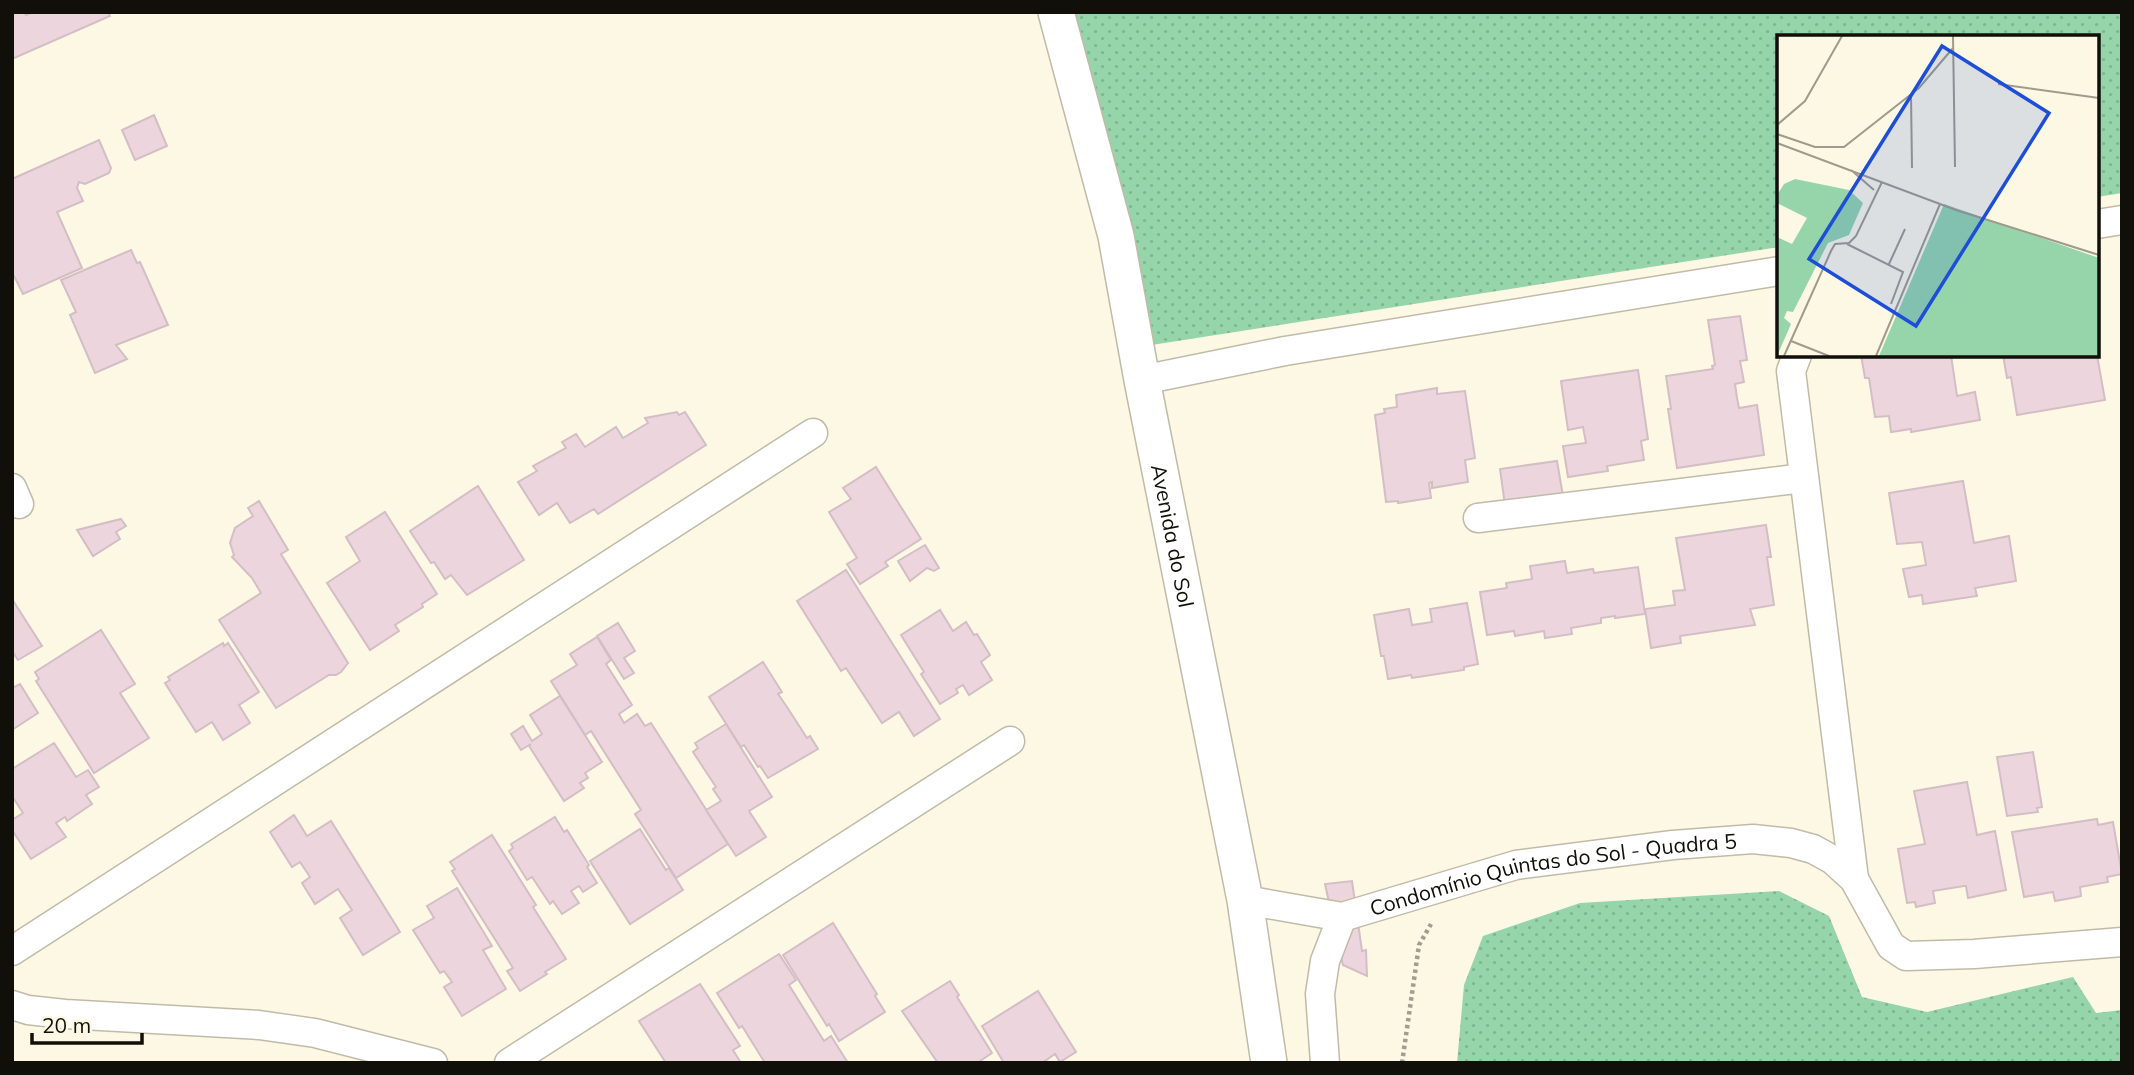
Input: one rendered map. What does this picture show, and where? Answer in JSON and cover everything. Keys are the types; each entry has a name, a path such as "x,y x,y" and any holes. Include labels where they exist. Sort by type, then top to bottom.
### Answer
{"street":[{"name":"Avenida do Sol","path":"1056,12 1116,236 1245,900 1269,1063"},
{"path":"2099,224 2122,220"},
{"path":"1142,380 1285,351 1777,271"},
{"name":"Condomínio Quintas do Sol - Quadra 5","path":"1796,357 1791,371 1854,879"},
{"path":"12,951 813,433"},
{"path":"1478,518 1804,478"},
{"path":"509,1063 1010,741"},
{"name":"Condomínio Quintas do Sol - Quadra 5","path":"1245,900 1342,917 1516,866 1673,845 1740,840 1791,843 1813,849 1833,860 1854,879 1891,946 1906,956 1975,954 2122,942"},
{"path":"1325,1063 1320,994 1325,961 1342,917"},
{"path":"12,1005 27,1010 65,1014 259,1025 315,1033 433,1063"}],"path":[{"path":"1402,1063 1419,945 1432,923"}],"green space":[{"path":"1050,12 2122,12 2122,193 2099,197 2099,35 1777,35 1777,247 1126,349"},
{"path":"1779,891 1829,916 1862,997 1927,1012 2073,977 2096,1013 2122,1010 2122,1063 1457,1063 1464,985 1483,936 1580,903"}],"building":[{"path":"12,12 24,12 26,15 33,12 108,12 110,16 12,59"},
{"path":"154,115 167,146 135,160 122,130"},
{"path":"99,140 111,168 109,173 85,184 79,182 77,188 83,201 57,212 82,268 23,294 14,276 12,277 12,179"},
{"path":"131,250 137,263 140,262 168,325 116,345 127,359 95,373 70,315 76,312 61,280"},
{"path":"1740,316 1747,360 1740,361 1744,382 1735,384 1737,398 1739,408 1757,405 1764,455 1677,468 1666,376 1713,369 1712,366 1715,365 1708,320"},
{"path":"1861,357 1951,357 1957,396 1975,392 1980,420 1911,432 1911,429 1891,432 1889,416 1875,417 1869,378 1865,378"},
{"path":"2003,357 2097,357 2105,400 2017,415 2011,377 2007,378"},
{"path":"1638,370 1648,439 1641,441 1644,460 1607,466 1608,471 1568,477 1563,446 1586,443 1583,427 1568,430 1561,381"},
{"path":"1437,388 1437,394 1465,391 1475,458 1465,460 1468,482 1432,488 1432,482 1429,483 1431,498 1386,502 1375,415 1385,413 1384,409 1397,407 1396,395"},
{"path":"677,412 679,415 685,412 706,445 598,514 594,509 570,523 557,503 539,515 518,482 537,471 533,466 566,448 562,442 576,434 585,447 616,427 623,438 648,423 645,418"},
{"path":"1557,461 1563,496 1505,505 1500,469"},
{"path":"876,467 921,539 885,562 888,566 860,584 847,564 857,558 829,512 851,499 843,488"},
{"path":"1963,481 1974,543 2009,536 2016,581 1975,588 1977,596 1923,604 1922,595 1909,597 1903,569 1926,565 1922,542 1897,544 1889,493"},
{"path":"478,486 524,560 467,595 451,575 445,579 410,531"},
{"path":"259,501 288,550 281,554 348,663 341,672 329,675 276,708 219,620 261,593 252,578 232,557 234,555 230,543 235,528 253,516 248,508"},
{"path":"385,512 437,594 422,604 423,607 395,625 399,631 370,650 327,583 360,561 346,537"},
{"path":"121,519 126,526 116,532 120,539 93,556 77,530"},
{"path":"1766,525 1771,557 1767,557 1774,605 1750,609 1755,625 1680,636 1681,643 1651,648 1645,609 1675,605 1673,591 1685,590 1676,538"},
{"path":"925,545 939,568 934,571 927,568 910,581 898,561"},
{"path":"1565,561 1567,573 1593,569 1594,573 1638,567 1645,614 1601,618 1601,623 1571,628 1572,634 1545,638 1544,631 1515,636 1514,631 1487,635 1480,592 1507,588 1506,583 1532,579 1530,566"},
{"path":"846,570 940,719 914,736 899,712 882,723 846,668 841,671 797,601"},
{"path":"12,599 42,646 18,660 12,651"},
{"path":"1467,603 1478,664 1464,667 1464,670 1388,679 1374,615 1409,609 1412,625 1432,622 1430,609"},
{"path":"940,610 953,631 966,622 974,635 977,634 990,655 981,662 992,680 969,695 963,685 956,689 958,693 940,704 901,635"},
{"path":"618,623 635,651 624,658 634,673 624,679 597,636"},
{"path":"101,630 135,684 120,693 149,738 94,773 36,681 39,679 35,672"},
{"path":"597,637 611,660 606,664 632,705 619,714 624,723 637,714 645,726 651,723 728,844 676,878 635,814 641,810 591,731 585,735 551,681 577,665 570,654"},
{"path":"223,643 224,646 228,643 259,692 239,705 250,723 223,740 212,722 196,732 165,683 170,680 168,677"},
{"path":"763,662 782,692 778,694 807,738 810,736 818,749 768,778 744,745 741,747 709,697"},
{"path":"20,684 38,713 12,730 12,688"},
{"path":"560,696 602,762 585,773 588,778 580,783 584,788 564,801 529,746 531,744 521,750 511,734 523,726 532,741 542,734 530,715"},
{"path":"726,724 772,797 749,811 766,837 736,856 706,810 721,801 713,789 716,787 693,752 698,748 695,743"},
{"path":"54,743 76,777 88,770 99,787 86,795 92,804 67,821 65,817 56,823 66,837 31,859 12,830 12,820 23,813 12,796 12,769"},
{"path":"2033,752 2042,807 2037,808 2038,812 2007,816 1997,757"},
{"path":"1967,782 1977,835 1995,831 2006,890 1968,898 1964,886 1933,891 1935,903 1916,907 1915,902 1907,903 1898,849 1925,844 1914,791"},
{"path":"294,815 307,836 331,821 400,932 363,955 340,918 352,910 338,889 315,904 302,883 310,877 300,862 292,867 270,832"},
{"path":"555,817 564,832 567,830 597,883 583,892 579,886 571,891 579,903 562,914 553,901 550,904 532,877 527,880 509,851 513,848 511,844"},
{"path":"2097,819 2098,825 2113,822 2122,874 2107,877 2108,882 2080,887 2081,896 2077,897 2055,901 2053,892 2024,897 2012,832"},
{"path":"640,829 666,870 669,868 683,890 630,924 590,861"},
{"path":"492,835 566,959 520,991 507,971 513,968 452,871 455,869 450,862"},
{"path":"1352,881 1362,951 1366,950 1367,976 1343,965 1325,884"},
{"path":"457,888 492,946 483,950 506,989 462,1016 444,987 452,982 444,971 440,973 413,930 434,918 427,906"},
{"path":"833,923 877,994 875,996 885,1012 839,1041 783,955"},
{"path":"779,954 796,980 789,985 824,1041 831,1036 848,1063 765,1063 742,1026 739,1028 717,993"},
{"path":"950,981 992,1053 977,1063 938,1063 902,1011"},
{"path":"700,984 740,1046 733,1050 741,1063 666,1063 639,1021"},
{"path":"1038,991 1076,1052 1060,1062 1055,1054 1042,1063 1004,1063 982,1026"}]}
